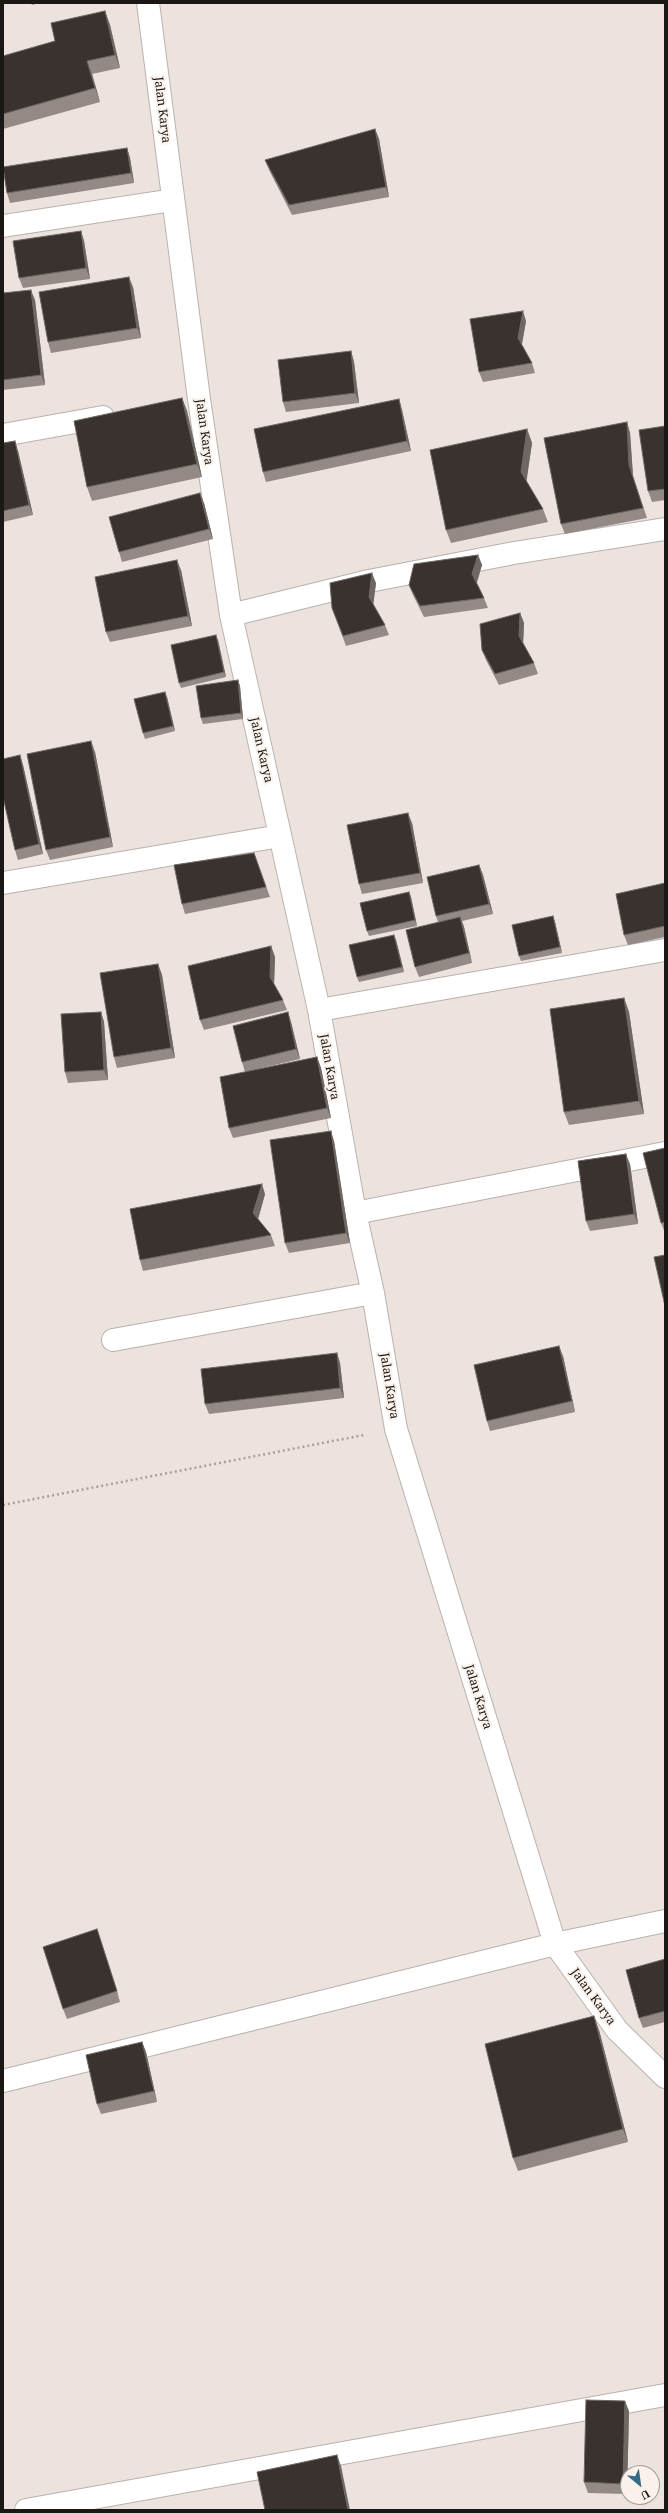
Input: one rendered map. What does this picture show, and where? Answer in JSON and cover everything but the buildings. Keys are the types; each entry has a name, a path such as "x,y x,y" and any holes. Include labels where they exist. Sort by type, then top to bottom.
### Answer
{"street":[{"name":"Jalan Karya","path":"148,3 199,400 231,615 319,1010 355,1213 373,1293 396,1429 555,1944 617,2030 665,2077"},
{"path":"3,226 173,200"},
{"path":"176,404 199,400"},
{"path":"3,435 121,414"},
{"path":"231,615 369,581 514,553 665,529"},
{"path":"3,883 280,836"},
{"path":"319,1010 665,950"},
{"path":"355,1213 665,1153"},
{"path":"113,1340 373,1293"},
{"path":"3,2080 555,1944 665,1921"},
{"path":"26,2510 665,2395"}],"path":[{"path":"3,1505 396,1429"}]}
